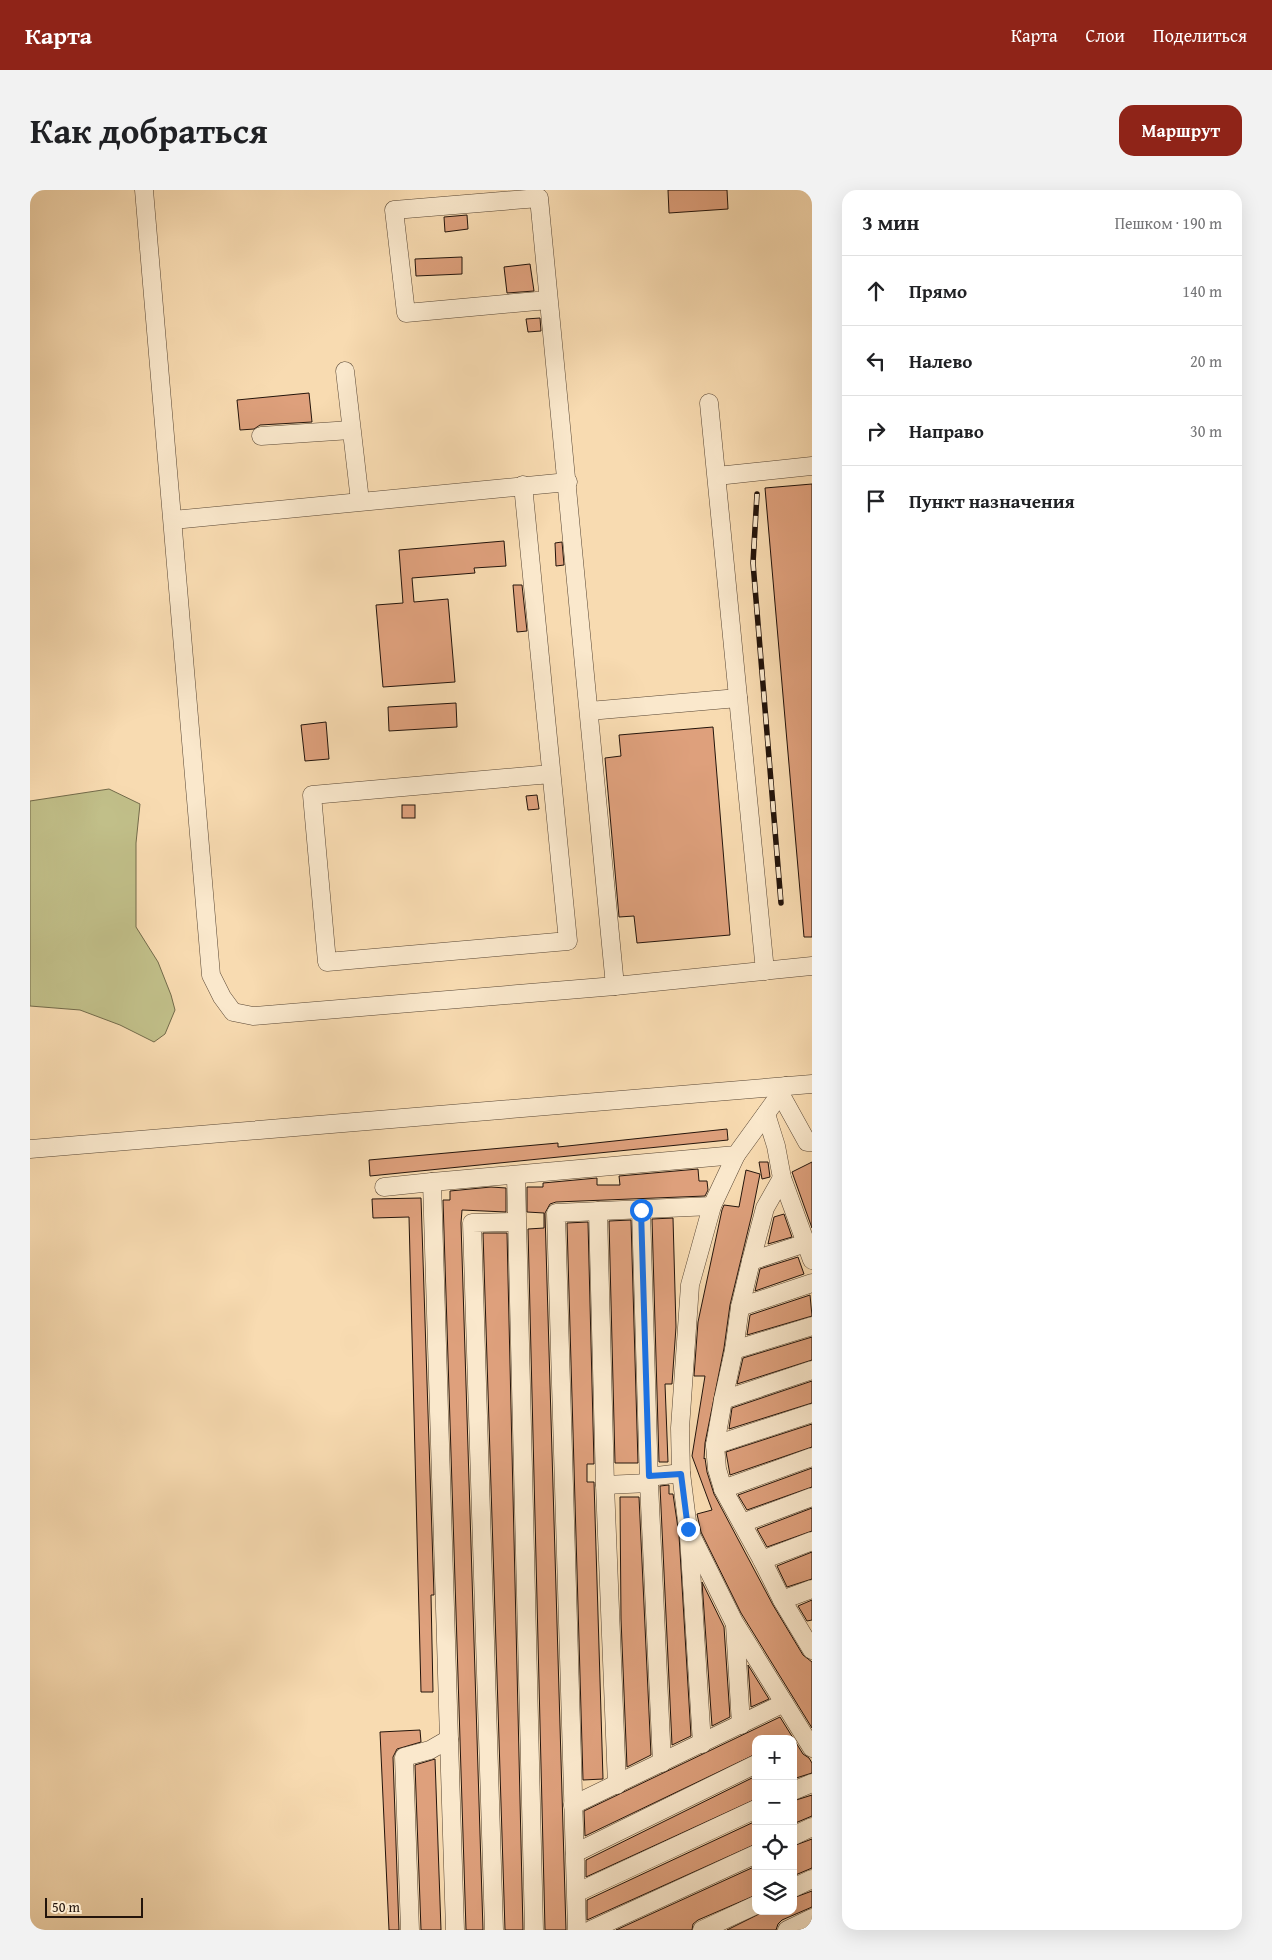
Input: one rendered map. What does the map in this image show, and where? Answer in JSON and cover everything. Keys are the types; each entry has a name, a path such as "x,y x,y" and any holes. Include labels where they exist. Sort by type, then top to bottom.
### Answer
{"street":[{"path":"144,190 211,975 232,1012 253,1016 615,986 812,966"},
{"path":"548,300 406,313 394,210 539,198 568,482 615,986"},
{"path":"345,371 360,501"},
{"path":"709,404 765,971"},
{"path":"261,436 351,430"},
{"path":"716,476 812,466"},
{"path":"173,520 568,482"},
{"path":"523,485 552,774 568,941 327,962 312,795 552,774"},
{"path":"589,711 738,698"},
{"path":"30,1149 783,1090 812,1084"},
{"path":"702,1744 688,1529 681,1474 680,1428 690,1285 712,1206 736,1155 783,1090"},
{"path":"783,1090 807,1142 812,1142"},
{"path":"766,1114 776,1146 782,1178 812,1260"},
{"path":"384,1187 736,1155"},
{"path":"516,1176 534,1930"},
{"path":"782,1178 765,1208 751,1261 740,1307 734,1350 715,1445 723,1489 782,1600 807,1631 812,1650"},
{"path":"432,1182 455,1930"},
{"path":"578,1930 556,1212 712,1206"},
{"path":"641,1210 649,1480 662,1763"},
{"path":"598,1211 605,1484 617,1785"},
{"path":"494,1930 472,1223 516,1222"},
{"path":"751,1261 806,1243"},
{"path":"740,1307 812,1283"},
{"path":"734,1350 812,1326"},
{"path":"723,1400 812,1370"},
{"path":"715,1445 812,1413"},
{"path":"723,1489 812,1457"},
{"path":"605,1484 649,1480 681,1474"},
{"path":"742,1523 812,1497"},
{"path":"688,1529 734,1622 784,1703 804,1744"},
{"path":"762,1560 812,1542"},
{"path":"782,1600 812,1589"},
{"path":"734,1622 741,1725"},
{"path":"574,1805 784,1703"},
{"path":"410,1930 404,1757 430,1750 449,1739"},
{"path":"575,1853 752,1766"},
{"path":"797,1789 812,1783"},
{"path":"578,1892 752,1811"},
{"path":"797,1834 812,1828"},
{"path":"591,1930 752,1856"},
{"path":"797,1886 812,1879"},
{"path":"702,1930 752,1907"},
{"path":"787,1930 812,1918"}],"shaded area":[{"path":"109,789 140,804 136,843 136,927 158,962 175,1010 165,1034 154,1042 120,1025 80,1010 30,1006 30,801"}],"building":[{"path":"668,190 727,190 728,209 669,213"},
{"path":"467,215 468,229 445,232 444,217"},
{"path":"462,257 462,274 416,276 415,259"},
{"path":"530,264 534,291 507,293 504,267"},
{"path":"540,318 541,331 528,332 526,319"},
{"path":"309,393 312,422 260,425 254,429 240,430 237,400"},
{"path":"812,484 812,937 804,937 765,488"},
{"path":"504,541 506,566 474,568 475,573 412,578 414,602 448,599 455,682 383,687 376,605 403,603 399,550"},
{"path":"562,542 564,565 556,566 555,543"},
{"path":"513,585 522,585 527,631 517,632"},
{"path":"456,703 457,727 389,731 388,707"},
{"path":"326,722 329,759 305,761 301,725"},
{"path":"713,727 730,935 637,943 634,916 619,917 605,758 621,756 619,735"},
{"path":"537,795 539,809 528,810 526,796"},
{"path":"402,805 415,805 415,818 402,818"},
{"path":"727,1129 728,1140 370,1176 369,1160 558,1143 558,1147"},
{"path":"759,1162 768,1162 770,1177 762,1179"},
{"path":"812,1162 812,1228 792,1172"},
{"path":"698,1169 699,1181 707,1181 708,1190 705,1196 556,1202 550,1204 545,1213 566,1930 545,1930 528,1229 544,1228 544,1213 527,1212 527,1187 543,1187 543,1183 597,1178 597,1185 620,1185 619,1176"},
{"path":"746,1170 760,1174 730,1305 724,1348 705,1443 704,1459 714,1494 773,1605 803,1655 812,1662 812,1728 741,1613 701,1532 697,1514 712,1510 692,1456 705,1376 694,1376 698,1322 722,1210 724,1205 739,1207"},
{"path":"491,1187 506,1188 506,1212 462,1210 461,1223 483,1930 466,1930 443,1200 450,1200 450,1191"},
{"path":"421,1198 434,1595 431,1595 433,1692 421,1692 409,1217 373,1218 372,1199"},
{"path":"784,1214 792,1237 768,1244 774,1217"},
{"path":"673,1218 676,1327 672,1384 665,1384 668,1462 659,1462 652,1219"},
{"path":"631,1220 638,1463 615,1463 609,1221"},
{"path":"588,1222 594,1464 587,1464 587,1482 594,1482 603,1779 583,1780 567,1223"},
{"path":"483,1233 507,1233 523,1930 505,1930"},
{"path":"798,1257 804,1274 755,1291 760,1269"},
{"path":"810,1295 812,1316 747,1335 750,1315"},
{"path":"812,1337 812,1360 737,1384 743,1358"},
{"path":"812,1381 812,1403 729,1429 732,1408"},
{"path":"812,1424 812,1447 730,1475 726,1452"},
{"path":"812,1468 812,1487 747,1510 738,1495"},
{"path":"669,1485 669,1494 673,1494 679,1535 691,1736 672,1745 660,1486"},
{"path":"620,1497 639,1497 651,1755 627,1767 621,1619"},
{"path":"812,1508 812,1531 767,1547 757,1529"},
{"path":"812,1552 812,1579 787,1587 777,1566"},
{"path":"702,1582 724,1627 730,1717 712,1726"},
{"path":"812,1600 812,1620 807,1621 798,1606"},
{"path":"748,1665 769,1699 751,1707"},
{"path":"780,1717 791,1735 752,1735 752,1756 585,1836 584,1811"},
{"path":"420,1730 421,1742 397,1749 393,1757 399,1930 389,1930 380,1732"},
{"path":"797,1744 812,1763 812,1773 797,1778"},
{"path":"435,1759 441,1930 421,1930 415,1765"},
{"path":"752,1778 752,1801 586,1877 586,1860"},
{"path":"812,1795 812,1816 797,1822 797,1800"},
{"path":"752,1823 752,1846 587,1920 587,1900"},
{"path":"812,1839 812,1868 797,1874 797,1870 797,1845"},
{"path":"752,1868 752,1897 698,1920 693,1924 692,1930 616,1930"},
{"path":"812,1891 812,1907 797,1914 797,1897"},
{"path":"757,1915 794,1915 782,1920 776,1930 727,1930"}],"railway":[{"path":"757,494 753,563 781,903"}],"route":[{"path":"641,1210 649,1476 681,1474 688,1529"}]}
